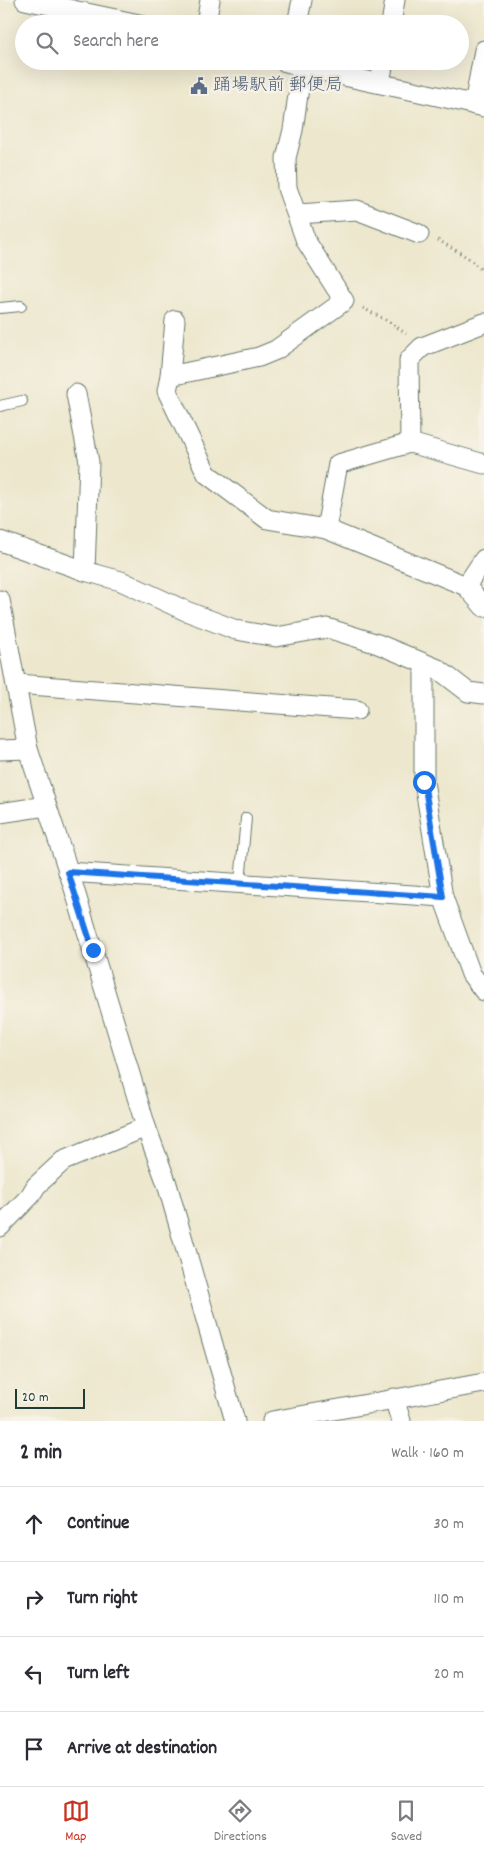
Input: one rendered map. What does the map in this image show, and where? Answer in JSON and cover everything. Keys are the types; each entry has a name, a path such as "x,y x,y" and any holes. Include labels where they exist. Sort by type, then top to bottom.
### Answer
{"street":[{"path":"25,0 112,8 124,15"},
{"path":"208,15 210,0"},
{"path":"299,15 302,0"},
{"path":"392,15 395,0"},
{"path":"322,70 479,106 484,50"},
{"path":"170,376 259,357 276,350 344,301 306,241 288,188 286,158 293,130 291,70"},
{"path":"380,83 382,70"},
{"path":"298,214 357,210 419,234"},
{"path":"175,320 167,391 207,474 267,519 326,529 466,586 484,607"},
{"path":"410,443 409,360 422,347 484,323"},
{"path":"76,394 89,462 85,571"},
{"path":"326,529 338,464 410,443 484,464"},
{"path":"0,541 85,571 121,581 186,611 236,630 276,637 328,628 378,644 438,669 468,692 484,694"},
{"path":"466,586 484,559"},
{"path":"0,600 5,651 17,684 28,749 113,1012 146,1127 167,1184 235,1421"},
{"path":"424,664 424,782 443,897 471,974 484,991"},
{"path":"17,684 357,710"},
{"path":"0,750 28,749"},
{"path":"0,813 46,806"},
{"path":"68,872 443,897"},
{"path":"0,1227 30,1196 36,1186 63,1161 146,1127"},
{"path":"272,1421 484,1383"},
{"path":"394,1398 401,1421"}],"lane":[{"path":"0,308 21,306"},
{"path":"0,406 22,401"},
{"path":"240,882 246,818"}],"path":[{"path":"440,241 467,257 484,272"},
{"path":"344,301 352,299 368,312 393,324 422,347"}],"place":[{"name":"踊場駅前 郵便局","path":"199,86"}],"route":[{"path":"93,950 68,872 443,897 424,782"}]}
